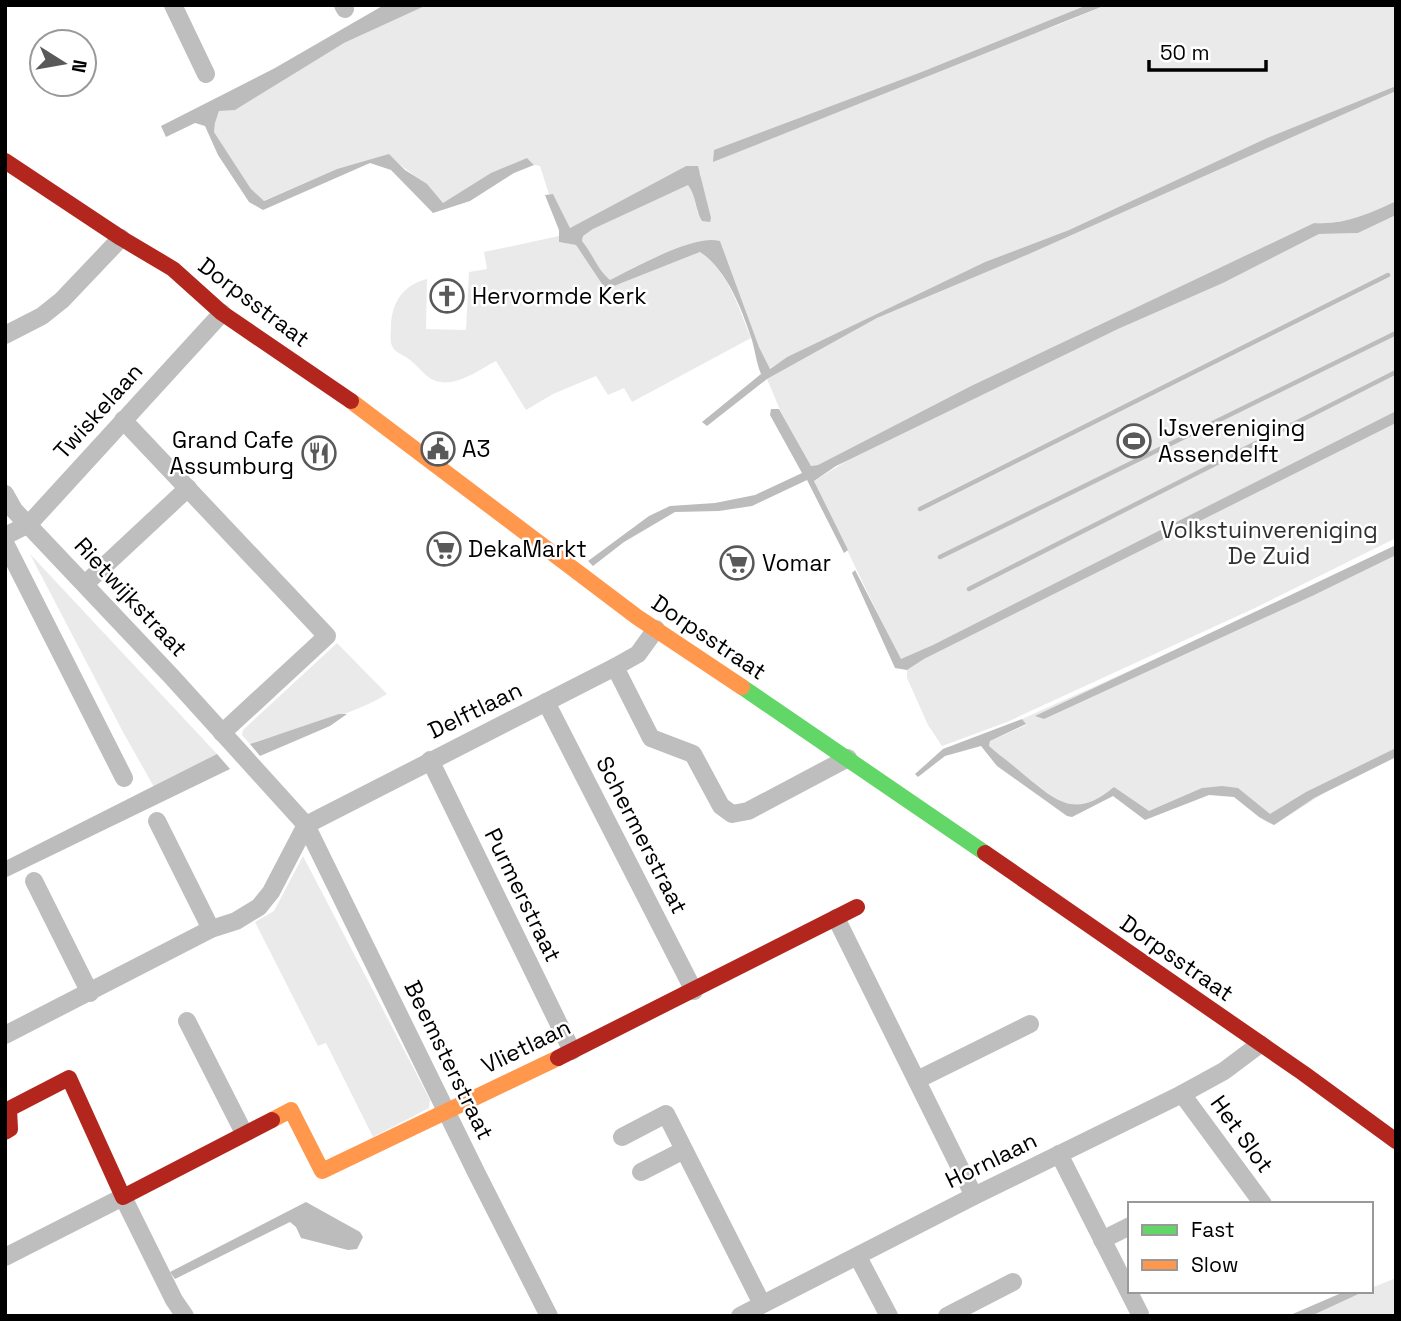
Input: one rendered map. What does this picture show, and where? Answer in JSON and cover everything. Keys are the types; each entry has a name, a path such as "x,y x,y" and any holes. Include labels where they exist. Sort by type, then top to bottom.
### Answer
{"street":[{"path":"173,5 206,74"},
{"name":"Dorpsstraat","path":"5,161 173,269 222,313 324,381 637,617 848,758 1396,1141"},
{"path":"5,335 43,316 62,300 121,238"},
{"name":"Twiskelaan","path":"5,536 29,524 222,313"},
{"path":"5,1035 211,929 236,921 259,907 271,892 306,825 222,733 327,636 122,420"},
{"path":"85,584 187,488"},
{"name":"Rietwijkstraat","path":"5,494 14,509 222,733"},
{"path":"5,543 124,778"},
{"name":"Delftlaan","path":"306,825 615,667 638,654 656,629"},
{"path":"615,667 651,738 693,754 721,806 732,814 748,811 848,758"},
{"name":"Schermerstraat","path":"546,702 694,991"},
{"name":"Purmerstraat","path":"430,760 572,1051"},
{"path":"158,821 211,929"},
{"name":"Beemsterstraat","path":"306,825 549,1316"},
{"path":"34,881 90,993"},
{"name":"Vlietlaan","path":"123,1197 290,1110 322,1171 572,1051 857,908"},
{"path":"836,918 974,1196"},
{"path":"187,1021 244,1133"},
{"path":"917,1080 1030,1024"},
{"name":"Hornlaan","path":"740,1316 974,1196 1182,1094 1224,1071 1260,1044"},
{"path":"5,1132 10,1129 9,1109 69,1078 123,1197 174,1300 185,1316"},
{"name":"Het Slot","path":"1182,1094 1262,1202"},
{"path":"622,1137 666,1114 762,1304"},
{"path":"641,1172 684,1150"},
{"path":"1059,1154 1128,1291"},
{"path":"5,1257 123,1197"},
{"path":"1102,1240 1128,1227"},
{"path":"858,1257 888,1316"},
{"path":"947,1316 1013,1282"},
{"path":"1129,1293 1140,1314"}],"green space":[{"path":"427,5 1087,5 919,73 1058,25 1106,5 1396,5 1396,86 1267,138 1069,230 985,262 787,357 769,369 720,241 695,242 680,247 610,280 582,241 583,236 593,229 688,184 693,192 698,214 707,202 700,180 701,174 686,166 570,228 553,194 549,194 540,166 534,165 527,158 443,203 424,183 389,155 337,169 263,201 251,189 214,132 219,111 344,43"},
{"path":"1396,91 1396,201 1346,220 1314,223 971,386 818,465 811,466 781,412 767,379 877,318 1029,254"},
{"name":"IJsvereniging Assendelft","path":"1396,215 1396,411 901,660 814,481 861,452 1118,329 1223,283 1319,234 1358,233"},
{"path":"559,236 559,242 576,245 604,287 614,286 700,252 710,260 725,280 751,338 632,402 624,388 608,395 596,376 553,394 526,410 496,361 462,379 443,382 432,379 394,349 391,343 392,317 405,290 427,279 426,329 466,330 469,272 487,269 484,252"},
{"name":"Volkstuinvereniging De Zuid","path":"1396,423 1396,538 1257,607 1007,722 942,746 928,725 907,678 907,670 924,659"},
{"path":"1396,545 1396,756 1332,788 1274,825 1239,799 1216,793 1191,798 1145,819 1113,796 1072,817 998,763 989,746 990,741 1026,725 1022,719 1245,619"},
{"path":"30,554 217,754 154,787"},
{"path":"337,643 387,694 355,710 250,744 242,735 243,730"},
{"path":"303,856 430,1100 429,1108 373,1137 326,1043 318,1046 255,922 274,911"},
{"path":"1396,1278 1396,1316 1311,1316 1361,1293 1373,1293 1373,1287"}],"shaded area":[{"path":"384,5 427,5 344,43 235,110 219,111 214,132 251,189 264,201 337,169 389,154 405,170 427,184 443,203 491,173 527,158 534,165 514,173 470,201 433,213 391,170 370,163 263,210 249,202 218,155 205,126 195,123 166,137 161,126 275,68"},
{"path":"1087,5 1106,5 713,162 714,150 919,73"},
{"path":"1396,86 1396,91 1029,254 877,318 767,379 707,426 702,422 761,374 747,325 718,268 700,252 614,286 604,287 576,245 559,242 559,230 545,195 553,194 570,228 686,166 698,166 710,222 702,221 688,185 593,229 583,236 582,241 610,280 681,247 709,240 720,241 759,347 770,369 787,357 985,262 1069,230 1267,138"},
{"path":"1396,201 1396,215 1358,233 1319,234 1223,283 1118,329 836,466 814,481 848,550 844,553 807,480 752,506 719,511 675,512 624,542 593,566 588,561 649,516 670,506 715,503 755,495 802,473 770,415 771,409 779,409 811,466 818,465 971,386 1314,223 1346,220"},
{"path":"1396,411 1396,423 924,659 907,670 895,668 852,573 855,570 901,659"},
{"path":"1396,545 1396,555 1312,596 1044,719 1035,716"},
{"path":"339,714 347,714 330,726 260,756 250,744"},
{"path":"1022,719 1026,724 990,741 989,746 1056,799 1077,805 1088,803 1114,787 1149,811 1202,788 1222,786 1238,788 1270,814 1306,792 1396,748 1396,757 1314,798 1274,825 1234,797 1209,795 1145,820 1113,796 1072,817 1067,816 997,766 981,746 945,756 918,777 915,774 943,749"},
{"path":"217,754 230,769 5,878 5,861"},
{"path":"306,1202 360,1232 363,1237 357,1249 348,1250 301,1238 296,1227 290,1222 175,1279 170,1272"},
{"path":"1341,1293 1361,1293 1311,1316 1288,1316"}],"waterway":[{"path":"920,509 1388,275"},
{"path":"940,557 1396,333"},
{"path":"969,589 1396,372"}],"traffic: fast":[{"path":"742,687 985,853"}],"traffic: slow":[{"path":"351,401 637,617 742,687"},
{"path":"272,1120 291,1110 322,1171 558,1058"}],"traffic: jam":[{"path":"5,161 173,269 222,313 351,401"},
{"path":"985,853 1303,1073 1396,1141"},
{"path":"558,1058 857,907"},
{"path":"5,1132 10,1129 9,1109 69,1078 123,1197 272,1120"}],"place":[{"name":"Hervormde Kerk","path":"447,296"},
{"name":"IJsvereniging Assendelft","path":"1134,441"},
{"name":"A3","path":"438,449"},
{"name":"Grand Cafe Assumburg","path":"319,453"},
{"name":"DekaMarkt","path":"444,549"},
{"name":"Vomar","path":"737,563"}]}
